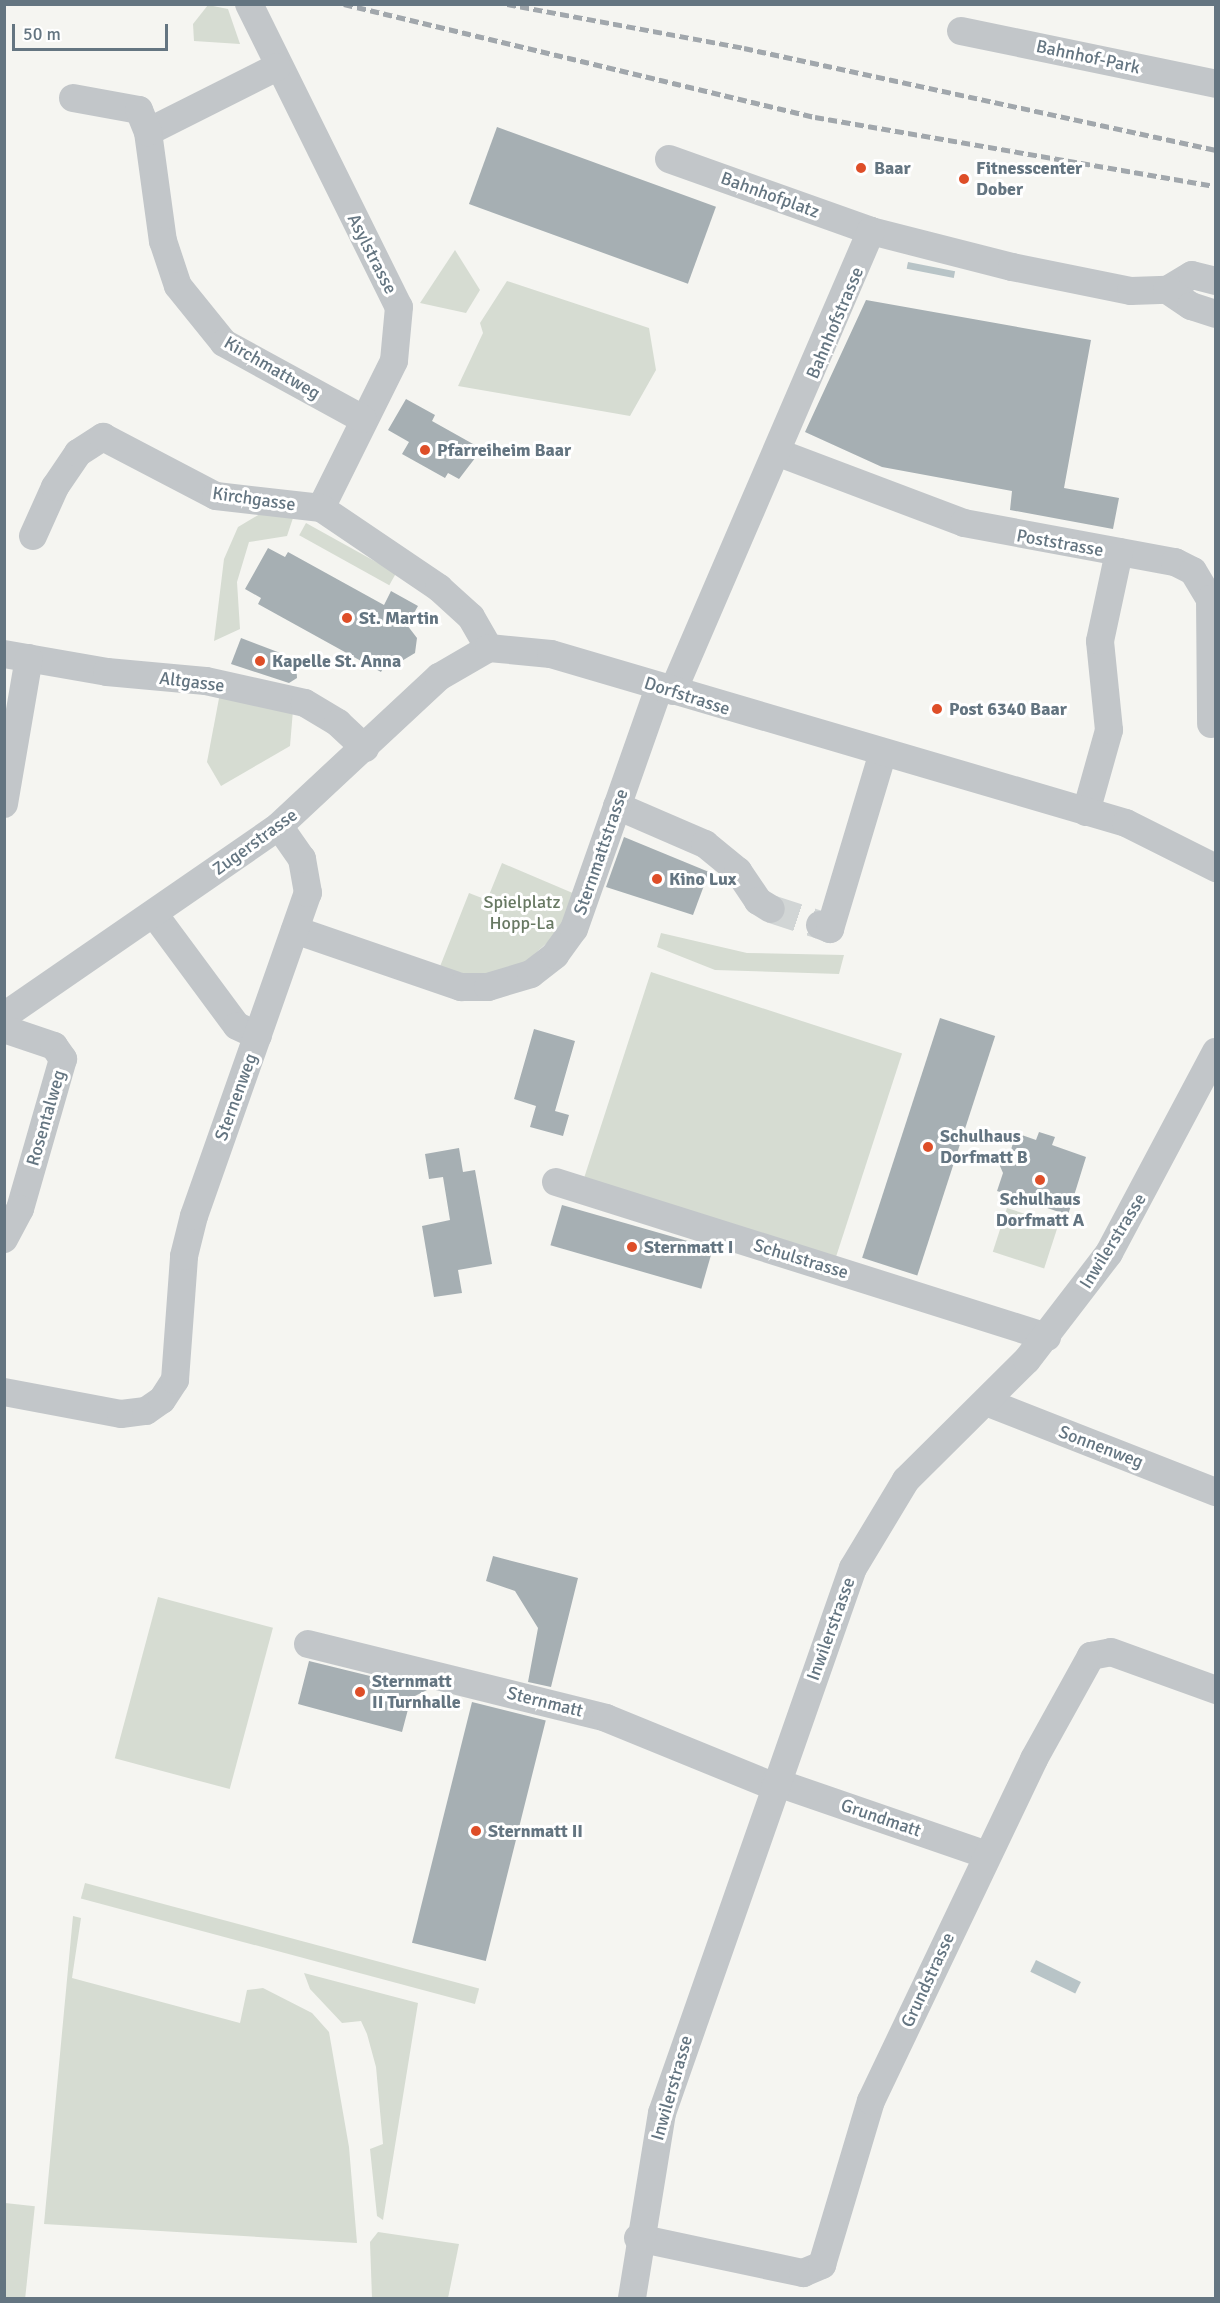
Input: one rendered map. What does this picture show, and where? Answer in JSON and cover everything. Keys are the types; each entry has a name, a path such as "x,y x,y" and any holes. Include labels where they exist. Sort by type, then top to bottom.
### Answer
{"street":[{"name":"Asylstrasse","path":"249,4 277,67 399,307 394,361 363,419 321,508"},
{"name":"Bahnhof-Park","path":"961,31 1215,84"},
{"path":"148,132 277,67"},
{"name":"Kirchmattweg","path":"73,98 139,110 148,132 163,241 178,286 198,317 224,343 363,419"},
{"name":"Bahnhofplatz","path":"669,159 871,231"},
{"path":"871,231 1131,291 1167,290 1192,275 1215,281"},
{"name":"Bahnhofstrasse","path":"666,689 779,453 871,231"},
{"path":"1167,290 1191,306 1215,314"},
{"name":"Kirchgasse","path":"33,536 55,487 78,453 103,437 216,496 321,508 438,588 471,617 489,648"},
{"name":"Poststrasse","path":"779,453 964,523 1175,562 1204,582 1210,599 1211,724"},
{"path":"1086,812 1109,730 1100,641 1119,552"},
{"name":"Dorfstrasse","path":"489,648 551,654 882,756 1086,812 1159,837 1215,868"},
{"name":"Zugerstrasse","path":"4,1016 279,826 446,671 489,648"},
{"path":"4,804 17,656"},
{"name":"Altgasse","path":"17,656 206,681 297,701 320,709 365,748"},
{"name":"Sternmattstrasse","path":"295,930 461,987 489,987 531,974 555,955 574,929 642,735 666,689"},
{"path":"825,927 882,756"},
{"path":"617,806 705,844 738,870 758,901 771,909"},
{"name":"Sternenweg","path":"4,1392 121,1414 146,1411 162,1400 174,1380 189,1236 295,930 309,878 279,826"},
{"path":"154,914 237,1026 258,1036"},
{"name":"Rosentalweg","path":"4,1029 54,1046 63,1059 20,1209 4,1239"},
{"name":"Inwilerstrasse","path":"632,2298 638,2238 662,2113 774,1784 853,1568 886,1508 919,1466 986,1402 1047,1337 1108,1253 1215,1052"},
{"name":"Schulstrasse","path":"556,1182 1047,1337"},
{"name":"Sonnenweg","path":"986,1402 1215,1492"},
{"name":"Sternmatt","path":"308,1644 606,1718 774,1784"},
{"name":"Grundstrasse","path":"638,2238 803,2273 822,2265 871,2101 987,1855 1090,1656 1111,1652 1215,1690"},
{"name":"Grundmatt","path":"774,1784 987,1855"}],"green space":[{"path":"208,5 228,9 240,44 194,41 193,24"},
{"path":"455,250 480,290 466,313 420,303"},
{"path":"507,281 649,328 656,370 630,416 458,386 483,333 480,323"},
{"path":"260,514 293,518 287,536 249,542 237,582 240,629 214,641 224,559 238,527"},
{"path":"306,523 396,573 389,585 299,535"},
{"path":"220,693 293,710 290,746 221,786 207,762"},
{"name":"Spielplatz Hopp-La","path":"502,863 575,894 557,934 522,965 480,976 439,969 469,893 487,900"},
{"path":"661,933 747,953 844,955 839,974 715,970 657,947"},
{"path":"651,972 902,1054 834,1262 583,1180"},
{"path":"1007,1208 1058,1225 1044,1268 993,1252"},
{"path":"158,1597 273,1628 230,1789 115,1758"},
{"path":"85,1883 479,1989 475,2004 81,1898"},
{"path":"73,1916 81,1918 72,1978 240,2023 247,1990 263,1988 312,2013 329,2032 349,2147 357,2243 44,2224"},
{"path":"304,1973 418,2003 383,2220 377,2216 370,2149 383,2144 376,2067 367,2034 361,2021 342,2023 310,1989"},
{"path":"5,2203 35,2206 25,2298 4,2298"},
{"path":"378,2232 459,2244 448,2298 372,2298 370,2242"}],"shaded area":[{"path":"908,262 955,271 954,278 907,269"},
{"path":"1036,1960 1081,1982 1075,1994 1030,1972"}],"building":[{"path":"497,127 716,207 688,284 469,204"},
{"path":"866,300 1091,340 1064,488 1119,498 1113,529 1010,510 1012,491 882,467 805,432"},
{"path":"406,399 435,415 432,421 482,449 459,479 448,473 445,478 402,454 409,442 388,430"},
{"name":"St. Martin","path":"268,548 285,557 288,552 384,605 391,591 418,606 407,625 417,638 415,653 400,662 389,657 381,672 258,604 261,598 245,589"},
{"name":"Kapelle St. Anna","path":"241,638 283,654 296,664 297,678 289,683 231,664"},
{"name":"Kino Lux","path":"624,837 709,872 693,915 606,887"},
{"name":"Schulhaus Dorfmatt B","path":"940,1018 995,1036 917,1276 862,1258"},
{"path":"534,1029 575,1041 555,1111 569,1115 563,1136 530,1127 536,1106 514,1099"},
{"name":"Schulhaus Dorfmatt A","path":"1039,1132 1055,1137 1052,1145 1086,1157 1068,1215 997,1191 1003,1173 996,1157 1010,1153 1016,1133 1036,1140"},
{"path":"459,1148 463,1172 475,1170 492,1264 458,1270 462,1293 434,1297 422,1226 450,1220 443,1177 429,1179 425,1154"},
{"name":"Sternmatt I","path":"562,1205 713,1248 701,1289 550,1245"},
{"path":"493,1556 578,1578 551,1687 528,1682 538,1628 515,1591 486,1581"},
{"name":"Sternmatt II Turnhalle","path":"309,1661 427,1690 411,1698 402,1732 298,1704"},
{"name":"Sternmatt II","path":"472,1702 546,1720 486,1961 412,1943"}],"tunnel":[{"path":"771,909 820,925"}],"railway":[{"path":"344,4 815,117 1216,186"},
{"path":"507,4 744,48 1216,150"}],"place":[{"name":"Baar","path":"861,168"},
{"name":"Fitnesscenter Dober","path":"964,179"},
{"name":"Pfarreiheim Baar","path":"425,450"},
{"name":"St. Martin","path":"347,618"},
{"name":"Kapelle St. Anna","path":"260,661"},
{"name":"Post 6340 Baar","path":"937,709"},
{"name":"Kino Lux","path":"657,879"},
{"name":"Schulhaus Dorfmatt B","path":"928,1147"},
{"name":"Schulhaus Dorfmatt A","path":"1040,1180"},
{"name":"Sternmatt I","path":"632,1247"},
{"name":"Sternmatt II Turnhalle","path":"360,1692"},
{"name":"Sternmatt II","path":"476,1831"}]}
